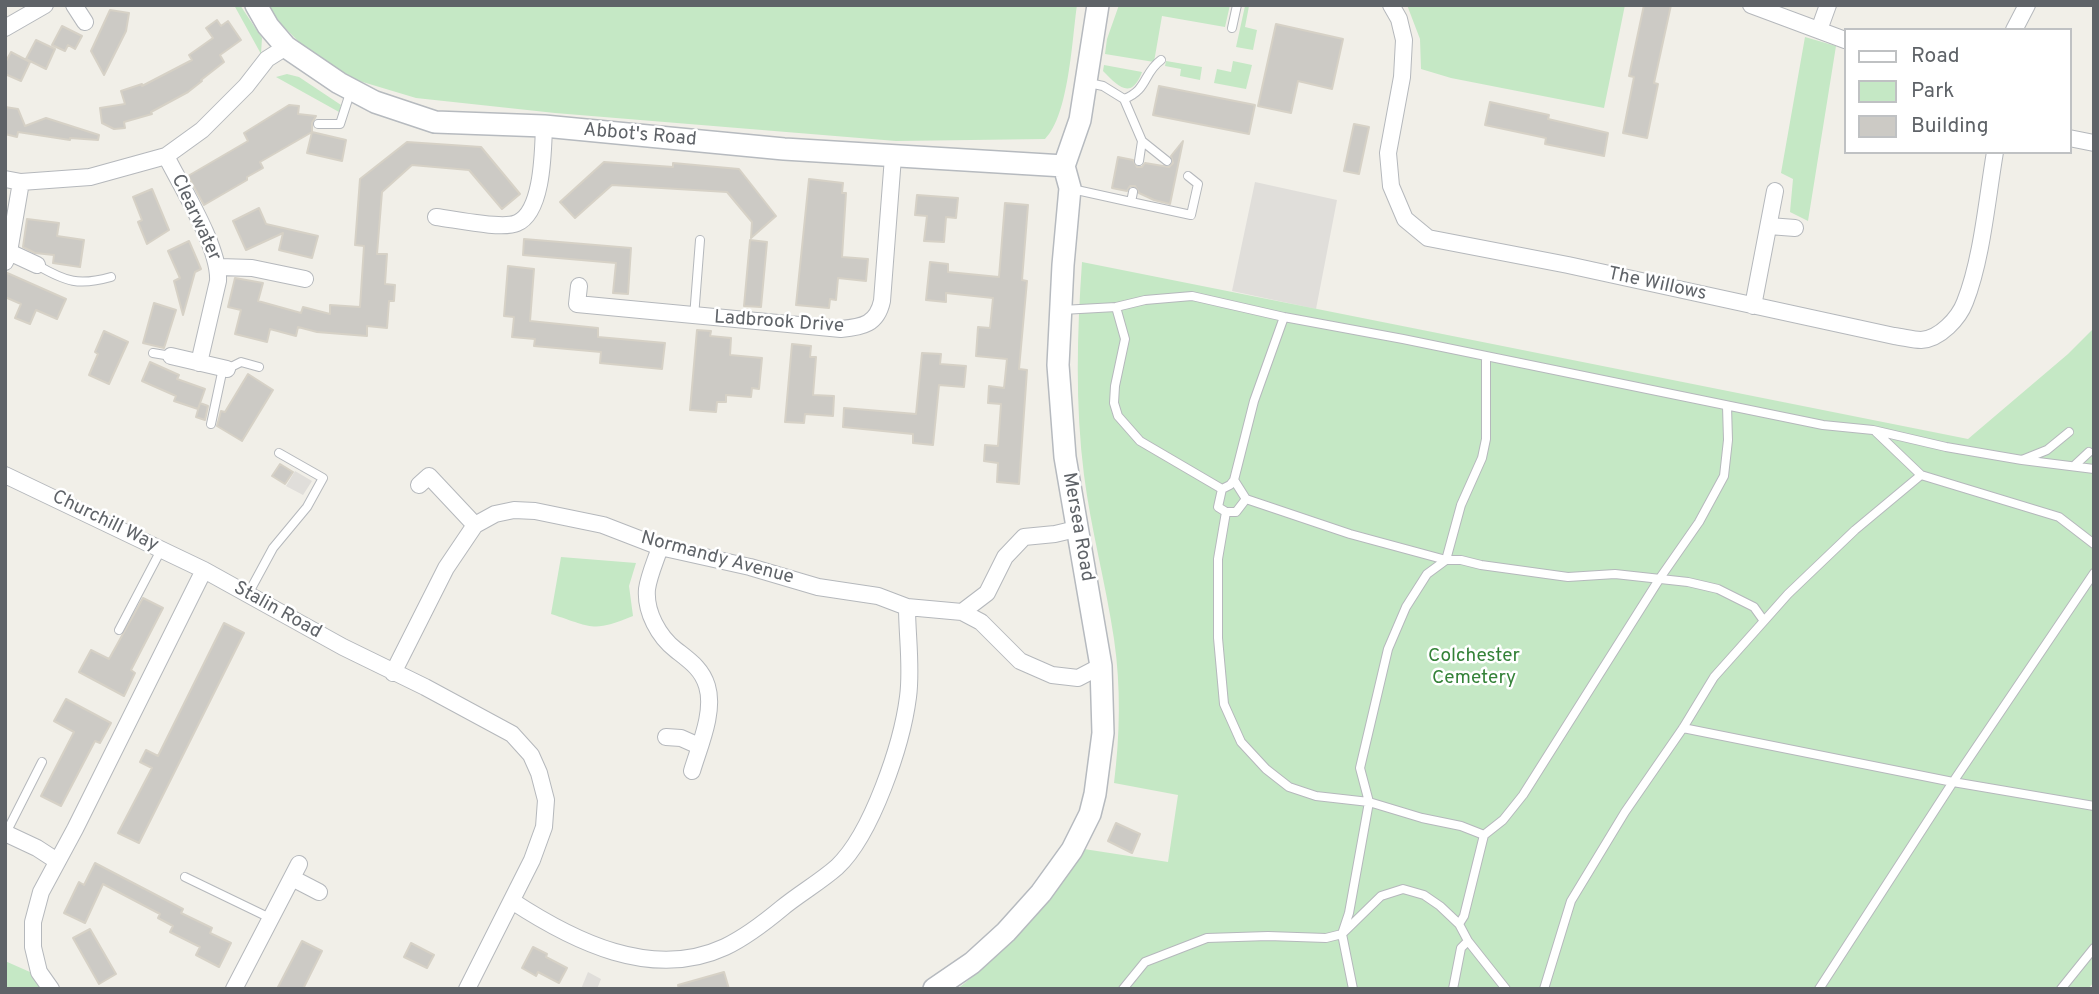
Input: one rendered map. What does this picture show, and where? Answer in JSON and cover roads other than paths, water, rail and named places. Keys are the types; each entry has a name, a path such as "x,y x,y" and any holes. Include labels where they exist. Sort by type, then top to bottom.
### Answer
{"main road":[{"name":"Abbot's Road","path":"256,5 268,26 286,47 351,90 375,102 435,122 544,127 893,157 1063,166"},
{"path":"1063,166 1080,120 1098,5"},
{"name":"Mersea Road","path":"934,989 972,963 1006,932 1041,892 1072,850 1090,814 1098,780 1103,733 1101,666 1076,529 1062,431 1058,365 1070,188 1063,166"}],"street":[{"path":"5,28 45,5"},
{"path":"74,5 85,22"},
{"name":"The Willows","path":"1391,5 1399,19 1404,40 1402,77 1388,153 1391,186 1405,219 1428,238 1923,340 1940,333 1954,321 1967,295 1973,277 1996,154"},
{"path":"1751,5 1843,39"},
{"path":"1819,30 1828,5"},
{"path":"2015,28 2027,5"},
{"path":"37,265 7,257 13,181 90,177 166,156 202,130 246,86 267,59 286,47"},
{"path":"436,217 489,224 516,224 527,216 535,201 544,127"},
{"path":"2071,138 2094,143"},
{"name":"Clearwater","path":"166,156 219,267 199,363"},
{"name":"Ladbrook Drive","path":"579,286 577,304 694,317 854,328 875,318 882,301 893,157"},
{"path":"1753,306 1775,191"},
{"path":"1769,226 1795,228"},
{"path":"219,267 252,268 305,279"},
{"path":"171,356 225,368"},
{"path":"393,673 446,568 475,525 424,480 441,464"},
{"name":"Churchill Way","path":"5,474 204,570"},
{"name":"Normandy Avenue","path":"475,525 495,514 514,510 603,525 660,547 818,587 878,596 907,607 962,612 981,622 1020,662 1052,675 1078,678 1101,666"},
{"path":"962,612 987,593 1005,557 1024,537 1076,529"},
{"path":"660,547 647,589 649,603 660,634 669,645 698,667 708,688 708,714 692,771"},
{"path":"51,989 38,972 33,947 33,922 41,892 204,570"},
{"name":"Stalin Road","path":"204,570 247,596 512,734 531,755 546,800 544,827 532,860 467,989"},
{"path":"512,901 534,916 577,938 620,955 652,961 685,960 724,948 754,930 837,866 858,841 869,822 898,741 908,696 907,607"},
{"path":"666,737 681,738 699,746"},
{"path":"6,833 57,861"},
{"path":"234,989 295,871 319,892"}],"lane":[{"path":"1232,28 1237,5"},
{"path":"1124,99 1135,95 1145,84 1153,66 1161,60"},
{"path":"1086,83 1103,86 1124,99 1142,141 1167,161"},
{"path":"318,124 340,124 351,90"},
{"path":"1139,161 1142,141"},
{"path":"1070,188 1191,215 1198,184 1188,176"},
{"path":"1131,202 1133,192"},
{"path":"694,317 700,240"},
{"path":"37,265 56,276 79,283 111,277"},
{"path":"1062,310 1116,307 1145,300 1192,296 1283,317 1823,425 1873,430 1946,447 2094,469"},
{"path":"1116,307 1125,338 1115,386 1114,403 1118,416 1140,441 1222,489"},
{"path":"1222,489 1234,480 1254,401 1283,317"},
{"path":"153,353 171,356"},
{"path":"1353,989 1342,934 1349,913 1369,802 1360,768 1388,649 1406,607 1427,574 1446,560 1458,514 1482,458 1486,439 1486,356"},
{"path":"211,424 225,368 242,362 259,367"},
{"path":"1459,924 1464,916 1484,835 1503,820 1523,795 1660,578 1699,522 1724,476 1727,406"},
{"path":"1873,430 1921,475 2059,517 2094,544"},
{"path":"2022,460 2048,450 2069,432"},
{"path":"2074,466 2089,452"},
{"path":"247,596 273,548 307,506 323,478 279,453"},
{"path":"1544,989 1571,901 1714,677 1788,594 1855,530 1921,475"},
{"path":"1234,480 1246,499 1350,534 1446,560 1568,577 1615,574 1660,578 1718,589 1754,607 1764,621"},
{"path":"1222,489 1218,507 1226,512 1236,512 1246,499"},
{"path":"1226,512 1217,559 1218,638 1224,704 1241,743 1266,769 1289,787 1316,796 1369,802 1422,818 1461,826 1484,835"},
{"path":"119,630 161,550"},
{"path":"1819,989 1953,782 2094,573"},
{"path":"1684,727 1953,782 2094,806"},
{"path":"6,833 42,762"},
{"path":"185,877 270,918"},
{"path":"1123,989 1145,962 1207,938 1326,938 1342,934 1381,896 1403,890 1424,895 1459,924 1468,942 1506,989"},
{"path":"1453,989 1461,948 1468,942"},
{"path":"2061,989 2094,948"}],"park label":[{"name":"Colchester Cemetery","path":"1474,668"}]}
